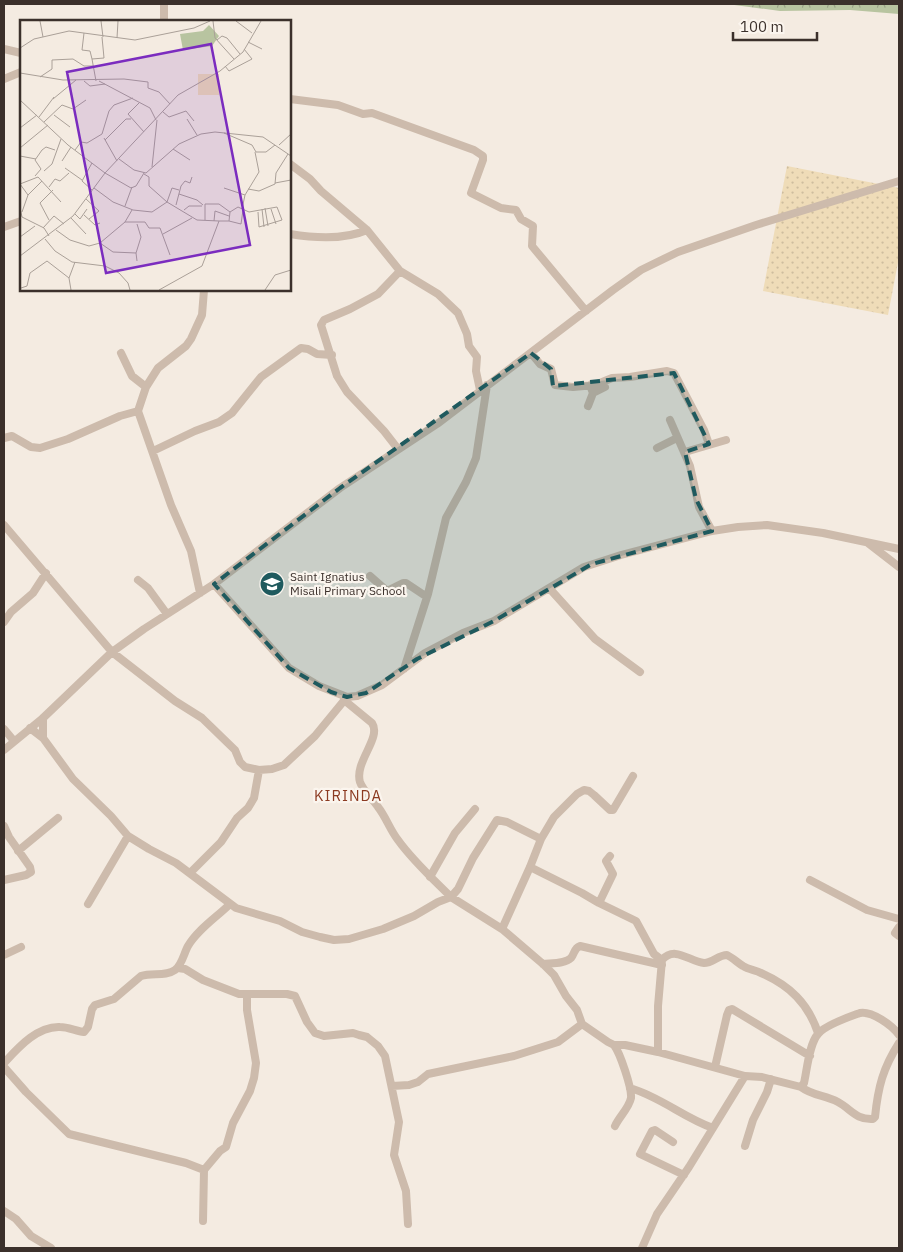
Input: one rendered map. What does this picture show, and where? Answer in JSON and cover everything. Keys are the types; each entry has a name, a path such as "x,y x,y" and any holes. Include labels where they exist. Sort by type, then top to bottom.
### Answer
{"street":[{"path":"164,4 164,20"},
{"path":"4,50 20,53"},
{"path":"4,79 20,72"},
{"path":"291,99 338,105 363,114 372,113 474,150 484,156 471,193 501,208 516,210 522,219 532,226 532,246 586,311"},
{"path":"291,165 310,179 321,191 367,230 400,271 438,294 458,313 467,334 469,346 477,357 476,371 480,390"},
{"path":"4,750 42,718 112,652 214,584 340,488 437,424 641,270 678,252 756,225 899,181"},
{"path":"4,227 20,221"},
{"path":"291,234 338,237 349,236 367,230"},
{"path":"398,449 384,431 347,392 337,376 332,355 321,325 322,321 378,294 400,271"},
{"path":"200,593 191,551 171,505 138,411 146,387 158,368 186,346 191,339 202,315 204,291"},
{"path":"153,451 219,422 232,413 261,377 301,348 308,349 317,354 332,355"},
{"path":"121,353 132,376 146,387"},
{"path":"531,353 540,364 551,369 555,385 592,389 605,387"},
{"path":"588,406 592,389 612,378 667,371 674,372 704,430 709,444"},
{"path":"404,669 427,597 446,518 466,482 476,458 487,385"},
{"path":"4,438 12,436 31,447 40,448 68,439 120,416 138,411"},
{"path":"670,420 690,466 696,499 712,531"},
{"path":"657,448 677,438"},
{"path":"685,452 726,440"},
{"path":"4,524 112,652 175,701 202,718 235,750 240,762 252,770 272,770 284,765 331,718 346,699 382,685 425,652 494,621 592,564 712,531 767,525 823,533 899,549"},
{"path":"866,542 899,567"},
{"path":"4,622 11,612 33,593 46,573"},
{"path":"370,576 387,591 406,583 427,597"},
{"path":"138,580 148,588 168,614"},
{"path":"214,584 289,668 346,699 372,723 375,728 374,734 360,766 360,782 379,808 397,840 451,897 502,929 543,964 554,975 566,996 577,1010 582,1024 614,1045 619,1052 630,1088 631,1098 615,1126"},
{"path":"550,589 596,639 640,672"},
{"path":"42,718 43,738"},
{"path":"30,728 43,738 73,779 137,843 191,872 230,904 280,921 302,932 334,940 370,934 414,916 451,897 497,820 507,822 540,839"},
{"path":"4,729 14,741"},
{"path":"191,872 221,842 237,818 248,808 254,798 259,770"},
{"path":"502,929 530,867 540,839 554,817 577,794 584,790 589,791 611,811 616,806 633,776"},
{"path":"430,877 455,833 475,809"},
{"path":"18,851 58,818"},
{"path":"4,826 18,851 30,867 31,872 4,880"},
{"path":"88,904 128,836"},
{"path":"599,903 613,874 606,861 610,856"},
{"path":"530,867 636,921 654,954 662,963"},
{"path":"810,880 867,910 899,919"},
{"path":"4,1063 32,1037 46,1030 58,1027 84,1032 88,1027 92,1009 95,1005 114,999 141,976 169,973 181,965 190,944 200,931 230,904"},
{"path":"899,927 894,933 899,936"},
{"path":"543,964 566,961 572,957 576,948 582,946 662,963"},
{"path":"4,955 21,947"},
{"path":"658,1052 658,1006 662,963 666,956 676,954 704,963 723,955 731,957 744,967 762,973 786,987 801,1000 812,1017 818,1033"},
{"path":"181,965 203,980 238,994 286,994 295,996 312,1030 320,1036 354,1033 368,1038 378,1046 385,1056 400,1126 394,1155 406,1191 408,1224"},
{"path":"203,1221 204,1170 220,1151 226,1147 233,1123 250,1091 254,1078 256,1063 247,1010 247,994"},
{"path":"715,1067 727,1015 729,1010 732,1009 810,1056"},
{"path":"801,1087 804,1083 812,1045 818,1033 830,1026 865,1012 874,1014 898,1031"},
{"path":"392,1086 409,1085 418,1082 428,1074 514,1056 558,1042 582,1024"},
{"path":"614,1045 626,1045 658,1052 745,1076 771,1079 801,1087 812,1094 840,1103 856,1116 873,1119 875,1117 878,1089 884,1070 899,1042"},
{"path":"4,1067 68,1134 204,1170"},
{"path":"642,1248 654,1219 745,1076"},
{"path":"745,1146 753,1120 767,1092 771,1079"},
{"path":"630,1088 658,1098 700,1123 713,1128"},
{"path":"673,1142 655,1130 652,1131 640,1154 684,1174"},
{"path":"4,1211 16,1219 31,1236 51,1248"}],"highlighted area":[{"path":"531,353 551,369 553,386 674,373 709,444 685,452 696,499 712,531 592,564 494,621 417,659 366,693 347,697 331,692 289,668 214,584 340,488"}],"green space":[{"path":"727,4 899,4 899,14 850,10 780,11"}],"sand":[{"path":"787,166 899,188 899,257 888,315 763,291"}],"place":[{"name":"Saint Ignatius Misali Primary School","path":"272,584"}],"district":[{"name":"KIRINDA","path":"348,796"}]}
